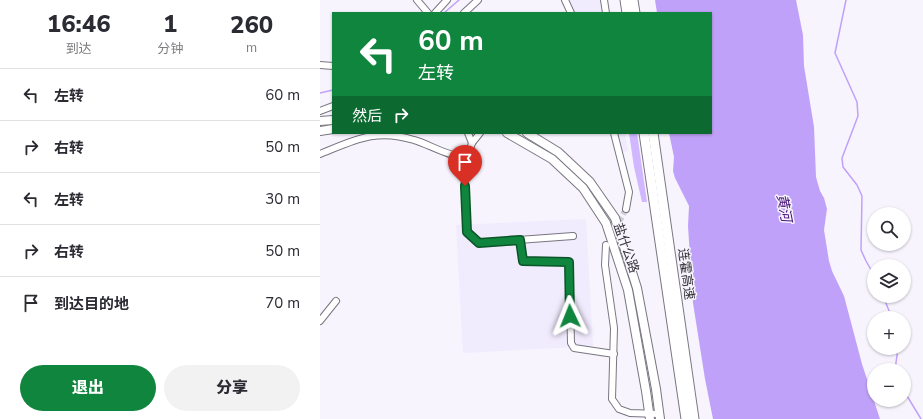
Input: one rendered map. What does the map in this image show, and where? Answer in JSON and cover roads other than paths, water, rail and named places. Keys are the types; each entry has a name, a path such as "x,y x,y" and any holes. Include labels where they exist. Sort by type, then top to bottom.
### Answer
{"highway":[{"path":"625,0 627,12"},
{"path":"633,0 635,12"},
{"name":"连霍高速","path":"644,134 686,419"},
{"name":"连霍高速","path":"653,134 694,419"}],"main road":[{"path":"320,121 332,120"},
{"path":"320,131 332,129"},
{"name":"盐什公路","path":"508,134 552,159 583,188 606,223 628,290 650,416"},
{"name":"盐什公路","path":"529,134 558,152 590,182 615,218 637,288 660,416"}],"street":[{"path":"417,0 427,12"},
{"path":"436,12 447,0"},
{"path":"465,12 478,0"},
{"path":"565,0 571,12"},
{"path":"604,0 606,12"},
{"path":"320,65 332,66"},
{"path":"320,110 332,106"},
{"path":"320,154 362,137 382,134 403,136 425,143 452,155 462,156 469,152"},
{"path":"468,134 472,143"},
{"path":"479,134 472,143 464,171 467,232 479,243 573,236"},
{"path":"614,134 629,192 626,209"},
{"path":"520,240 523,261 569,262 571,343 574,348 614,354"},
{"path":"606,245 605,265 614,328 612,399 619,409 630,413 660,416"},
{"path":"320,321 336,301"}],"water":[{"name":"黄河","path":"655,0 796,0 803,35 804,66 814,127 816,177 827,209 824,230 829,261 844,296 867,379 867,407 876,407 880,419 713,419 693,303 688,226 689,206 673,171 674,157 669,134 712,134 712,12 657,12"}],"waterway":[{"path":"445,12 459,0"},
{"path":"846,0 835,53 857,102 858,116 842,158 843,167 857,185 862,196 861,250 867,263"},
{"path":"320,93 332,90"},
{"path":"886,303 889,311"},
{"path":"896,363 897,355"},
{"path":"911,403 921,419"}],"tunnel":[{"path":"610,238 626,209"}]}
